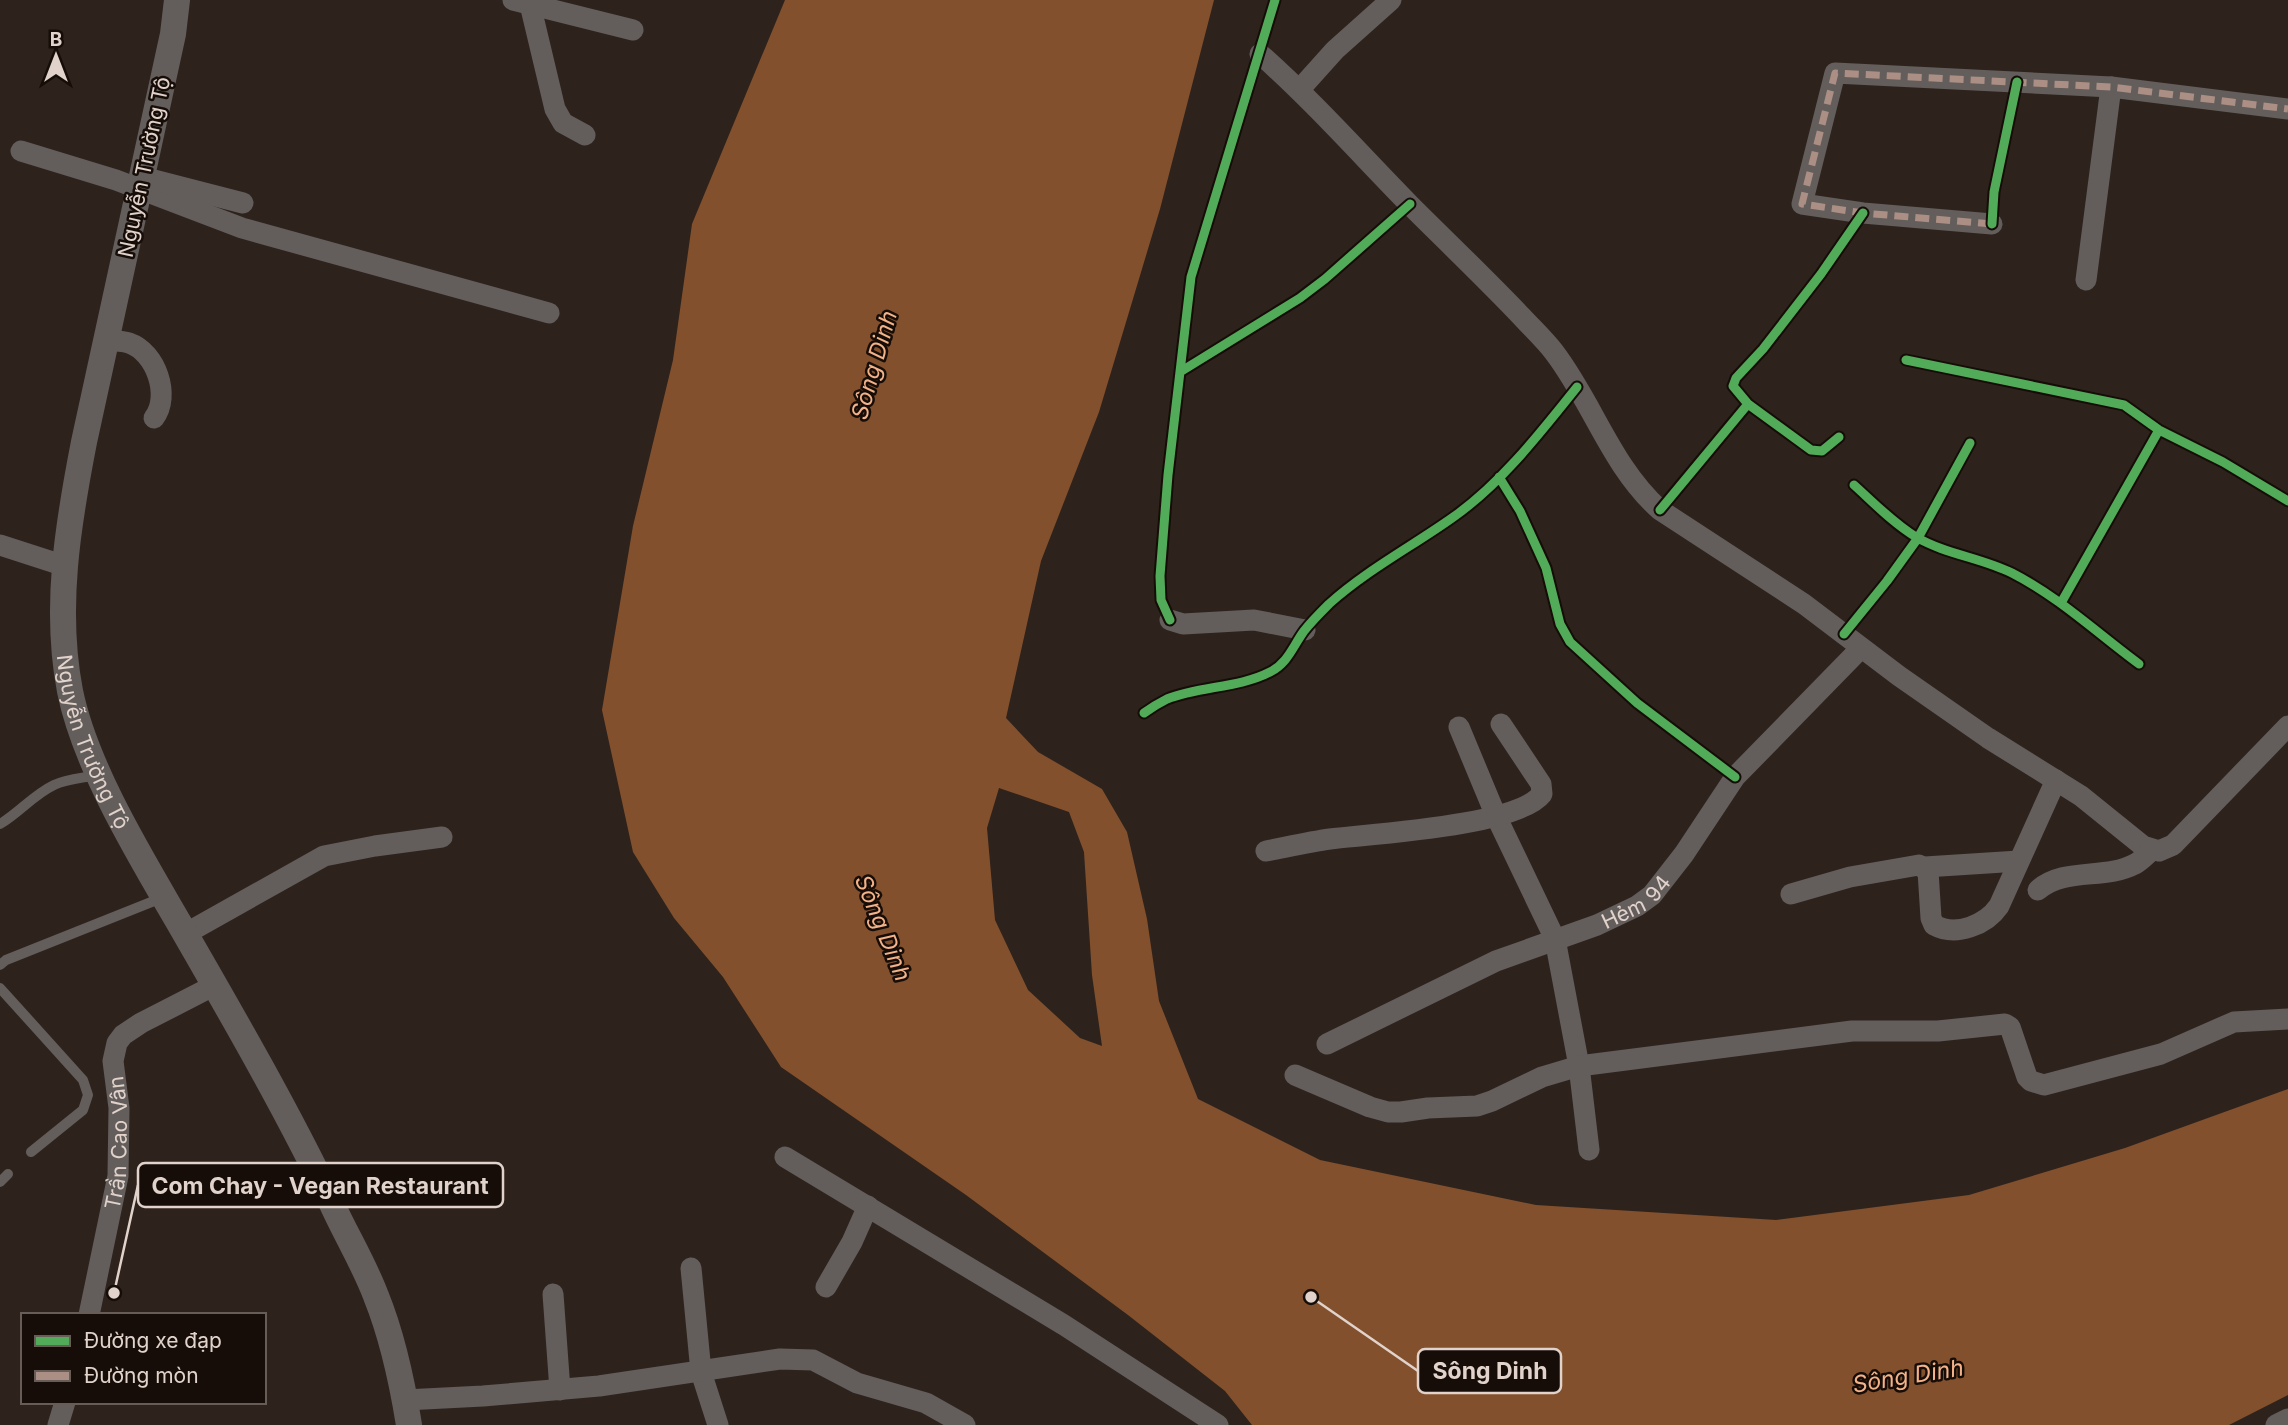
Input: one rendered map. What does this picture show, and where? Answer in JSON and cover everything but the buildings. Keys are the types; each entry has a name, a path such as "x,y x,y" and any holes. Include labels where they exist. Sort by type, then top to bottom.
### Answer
{"street":[{"name":"Nguyễn Trường Tộ","path":"177,0 173,34 78,474 62,588 63,640 70,692 82,735 100,774 164,897 296,1133 364,1267 393,1345 407,1412"},
{"path":"1300,89 1351,36 1391,0"},
{"path":"523,1 633,30"},
{"path":"523,1 555,109 563,123 585,135"},
{"path":"1260,54 1300,89 1554,351 1620,465 1648,499 1688,530 1804,604 1988,738 2081,796 2143,846 2159,851 2173,845 2288,726"},
{"path":"1992,224 1863,213 1802,204 1835,73 2111,87 2288,109"},
{"path":"2086,281 2111,87"},
{"path":"22,150 86,170 243,204"},
{"path":"140,183 242,228 550,313"},
{"path":"107,340 130,343 141,350 151,364 160,380 162,391 160,410 154,418"},
{"path":"0,545 65,566"},
{"path":"1170,620 1183,624 1254,621 1305,630"},
{"name":"Hẻm 94","path":"1327,1044 1496,961 1625,912 1652,895 1684,854 1735,777 1861,648"},
{"path":"1266,851 1496,816 1530,804 1540,798 1542,790 1501,724"},
{"path":"1459,727 1496,816 1555,939 1579,1066 1589,1150"},
{"path":"1925,867 1930,880 1932,922 1937,927 1955,929 1976,926 1994,913 2056,780"},
{"path":"185,934 324,856 442,837"},
{"path":"2038,890 2058,879 2112,871 2136,864 2152,849"},
{"path":"1791,894 1871,873 1911,866 2019,861"},
{"name":"Trần Cao Vân","path":"89,1313 118,1176 119,1108 113,1060 117,1043 123,1035 141,1023 215,985"},
{"path":"1295,1075 1370,1107 1401,1112 1477,1106 1542,1077 1579,1066 1852,1031 1937,1031 2005,1024 2010,1027 2027,1077 2044,1085 2161,1054 2234,1022 2288,1019"},
{"path":"785,1157 1074,1331 1218,1425"},
{"path":"826,1287 852,1242 868,1206"},
{"path":"691,1268 701,1372 718,1425"},
{"path":"553,1294 560,1390"},
{"path":"407,1412 483,1396 643,1381 780,1359 804,1358 857,1383 926,1403 965,1425"},
{"path":"58,1425 64,1404"},
{"path":"2276,1425 2288,1419"}],"lane":[{"path":"0,824 16,815 35,796 56,783 100,774"},
{"path":"0,965 6,960 164,897"},
{"path":"0,988 83,1080 88,1095 83,1110 31,1152"}],"water":[{"path":"785,0 1214,0 1160,209 1099,412 1041,561 1006,718 1038,752 1102,789 1127,832 1147,919 1159,1001 1198,1099 1320,1160 1536,1205 1776,1220 1969,1195 2125,1148 2288,1089 2288,1395 2229,1425 1252,1425 1225,1391 1128,1315 966,1195 781,1067 723,977 674,918 633,852 602,710 633,526 673,360 692,224","holes":["999,788 1069,812 1084,852 1092,975 1102,1046 1080,1038 1028,990 995,920 987,828"]}],"marked path":[{"path":"1992,224 1863,213 1802,204 1835,73 2111,87 2288,109"}],"cycle path":[{"path":"1170,620 1161,600 1160,576 1168,475 1191,277 1275,0"},
{"path":"1992,224 1994,192 2017,82"},
{"path":"1180,372 1300,298 1410,204"},
{"path":"1839,437 1822,451 1811,450 1748,404 1733,386 1736,378 1763,349 1821,274 1863,213"},
{"path":"1906,360 2124,405 2159,430 2223,462 2288,501"},
{"path":"1144,713 1167,699 1245,681 1276,668 1329,604 1374,569 1452,518 1487,490 1519,457 1577,387"},
{"path":"1660,510 1748,404"},
{"path":"2061,603 2159,430"},
{"path":"1844,634 1918,538 1970,443"},
{"path":"1499,477 1520,511 1546,568 1560,624 1570,642 1637,703 1735,777"},
{"path":"1854,485 1916,537 1939,548 2012,573 2062,604 2139,664"}],"place":[{"name":"Com Chay - Vegan Restaurant","path":"114,1293"},
{"name":"Sông Dinh","path":"1311,1297"}]}
